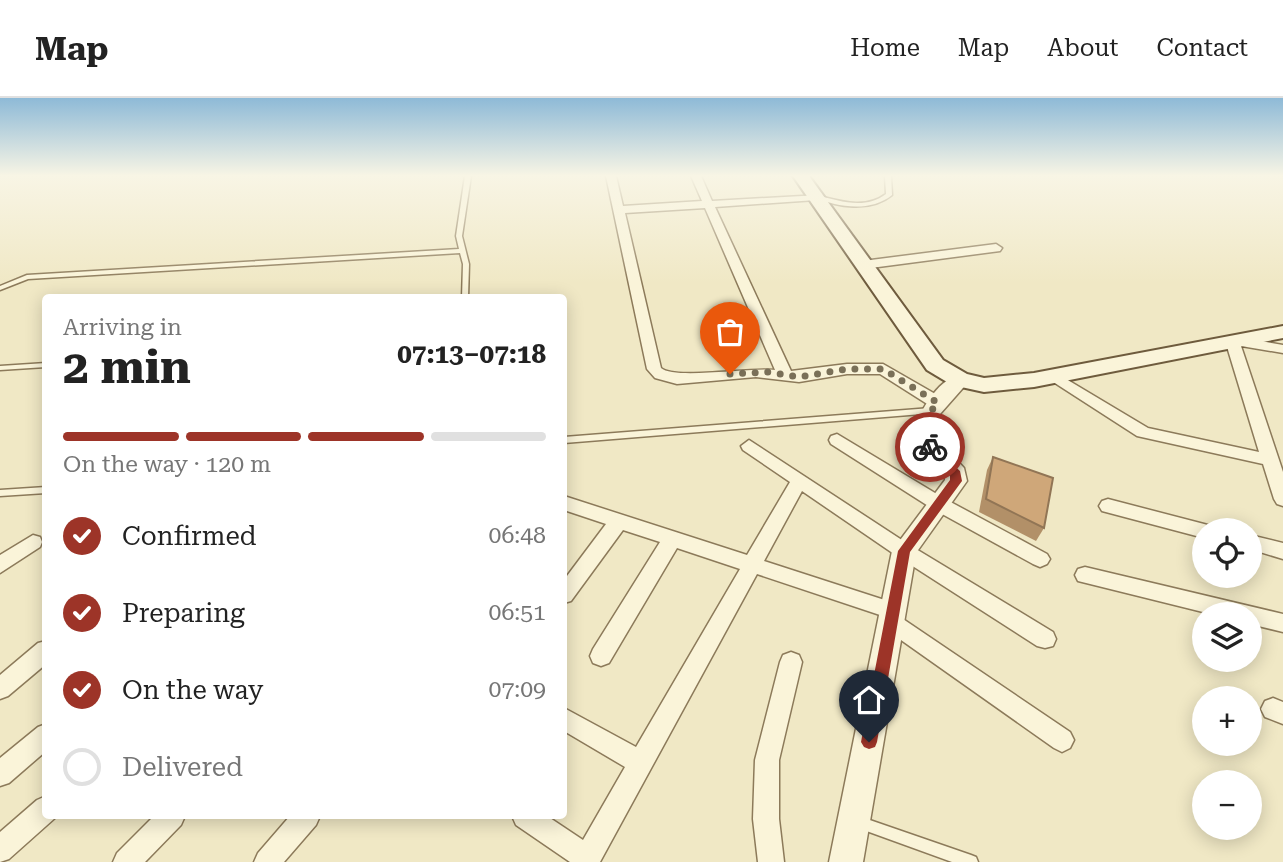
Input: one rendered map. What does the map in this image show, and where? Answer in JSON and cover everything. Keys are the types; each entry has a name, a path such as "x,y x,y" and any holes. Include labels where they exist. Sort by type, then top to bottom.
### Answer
{"main road":[{"path":"826,212 935,365 960,380 984,385 1051,376 1283,332"}],"street":[{"path":"618,212 654,369 660,375 677,379 756,372 799,377 847,369 883,369 934,407"},
{"path":"712,212 785,375"},
{"path":"863,265 996,248"},
{"path":"1283,349 1232,341 1283,499"},
{"path":"1051,376 1143,432 1270,460"},
{"path":"846,862 904,551 956,481 956,474 924,439 924,425 934,407 960,380"},
{"path":"837,440 939,504 1040,559"},
{"path":"749,446 904,551 1045,639"},
{"path":"529,819 586,860 799,481"},
{"path":"567,504 892,616 1062,740"},
{"path":"1108,506 1192,528"},
{"path":"567,591 618,521"},
{"path":"601,656 672,539"},
{"path":"0,565 33,542"},
{"path":"1262,545 1283,551"},
{"path":"1085,575 1195,602"},
{"path":"1262,618 1283,623"},
{"path":"0,689 42,653"},
{"path":"771,862 766,819 766,760 791,662"},
{"path":"567,721 639,762"},
{"path":"0,774 42,738"},
{"path":"0,850 42,813"},
{"path":"126,862 169,819"},
{"path":"267,862 304,819"}],"lane":[{"path":"463,212 459,236 466,264 465,294"},
{"path":"0,288 27,277 461,251"},
{"path":"0,368 42,365"},
{"path":"567,440 934,407"},
{"path":"0,493 42,490"},
{"path":"853,820 971,862"}],"building":[{"path":"993,457 1053,478 1044,528 986,499"}],"way so far":[{"path":"730,374 767,372 799,377 871,368 894,373 938,403 927,416 924,425 924,439 930,447"}],"route":[{"path":"869,742 904,551 956,481 956,474 951,467 930,447"}]}
